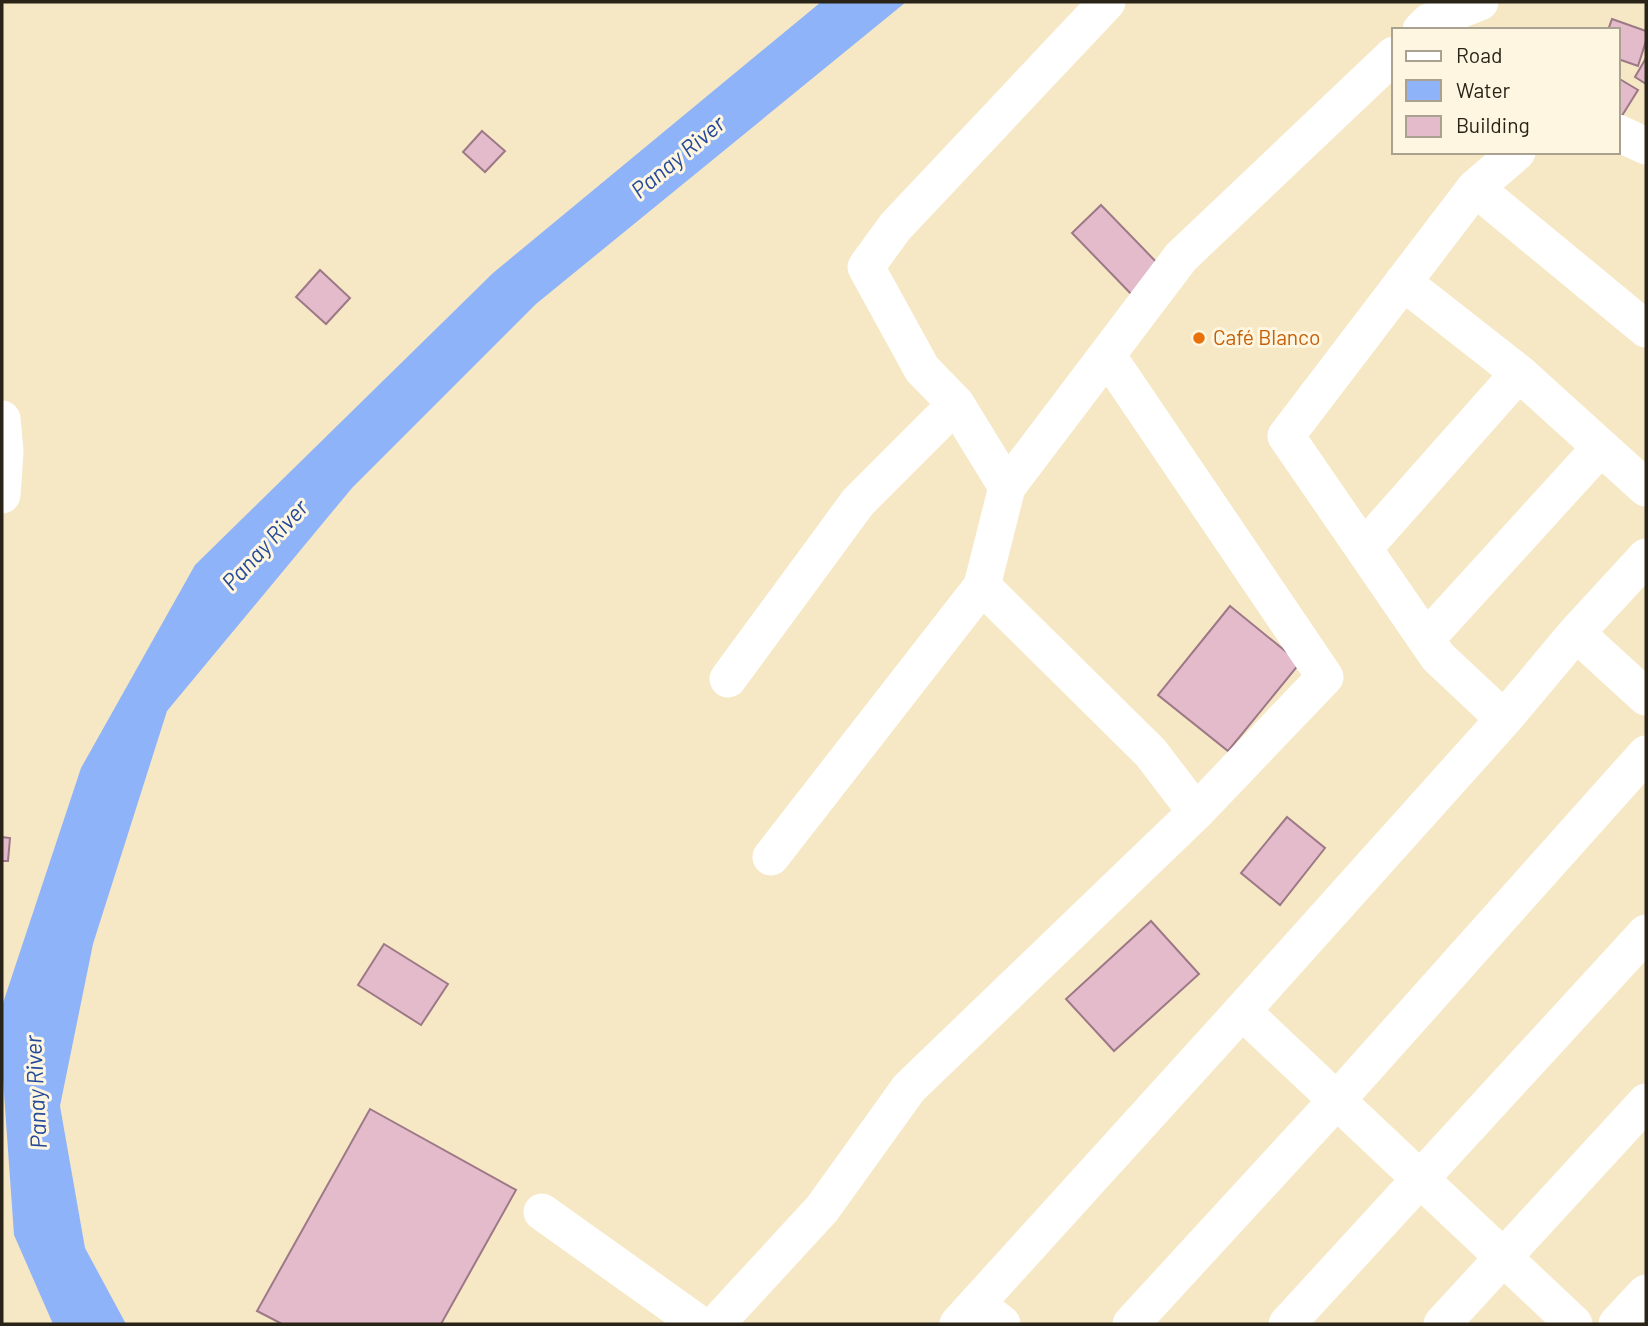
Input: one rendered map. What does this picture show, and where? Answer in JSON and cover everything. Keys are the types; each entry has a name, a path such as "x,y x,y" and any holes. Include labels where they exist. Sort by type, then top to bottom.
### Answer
{"street":[{"path":"1007,486 956,404 922,369 866,267 895,227 1107,2"},
{"path":"1425,18 1480,2"},
{"path":"771,856 982,586 1007,486 1181,257 1392,57"},
{"path":"1620,134 1646,146"},
{"path":"1504,719 1438,657 1286,436 1475,188 1515,154"},
{"path":"1475,188 1646,328"},
{"path":"1403,282 1520,373 1646,488"},
{"path":"716,1324 822,1209 909,1088 1196,812 1325,677 1107,355"},
{"path":"1363,548 1520,373"},
{"path":"728,679 858,502 956,404"},
{"path":"2,419 5,451 2,495"},
{"path":"1426,639 1601,447"},
{"path":"979,1317 1242,1011 1646,557"},
{"path":"982,586 1152,753 1196,812"},
{"path":"1576,633 1646,697"},
{"path":"1131,1324 1336,1101 1646,754"},
{"path":"1287,1324 1423,1179 1646,933"},
{"path":"1242,1011 1574,1324"},
{"path":"1442,1324 1646,1102"},
{"path":"542,1212 699,1324"},
{"path":"1617,1324 1646,1293"}],"water":[{"name":"Panay River","path":"821,2 906,2 536,304 352,488 167,711 93,944 60,1106 85,1248 126,1324 53,1324 14,1235 2,1065 2,1006 81,768 195,565 493,273"}],"building":[{"path":"1612,19 1646,31 1646,41 1638,66 1620,60 1620,28 1609,28"},
{"path":"1646,58 1646,84 1635,77"},
{"path":"1620,79 1638,90 1620,119"},
{"path":"482,131 505,151 485,172 463,152"},
{"path":"1101,205 1164,270 1135,298 1072,233"},
{"path":"320,270 350,298 326,324 296,297"},
{"path":"1230,606 1300,663 1228,751 1158,695"},
{"path":"1287,817 1325,848 1280,905 1241,873"},
{"path":"2,837 10,838 8,861 2,861"},
{"path":"1151,921 1199,974 1114,1051 1066,999"},
{"path":"384,944 448,984 421,1025 358,985"},
{"path":"370,1109 516,1190 441,1324 282,1324 257,1311"}],"place":[{"name":"Café Blanco","path":"1199,338"}]}
